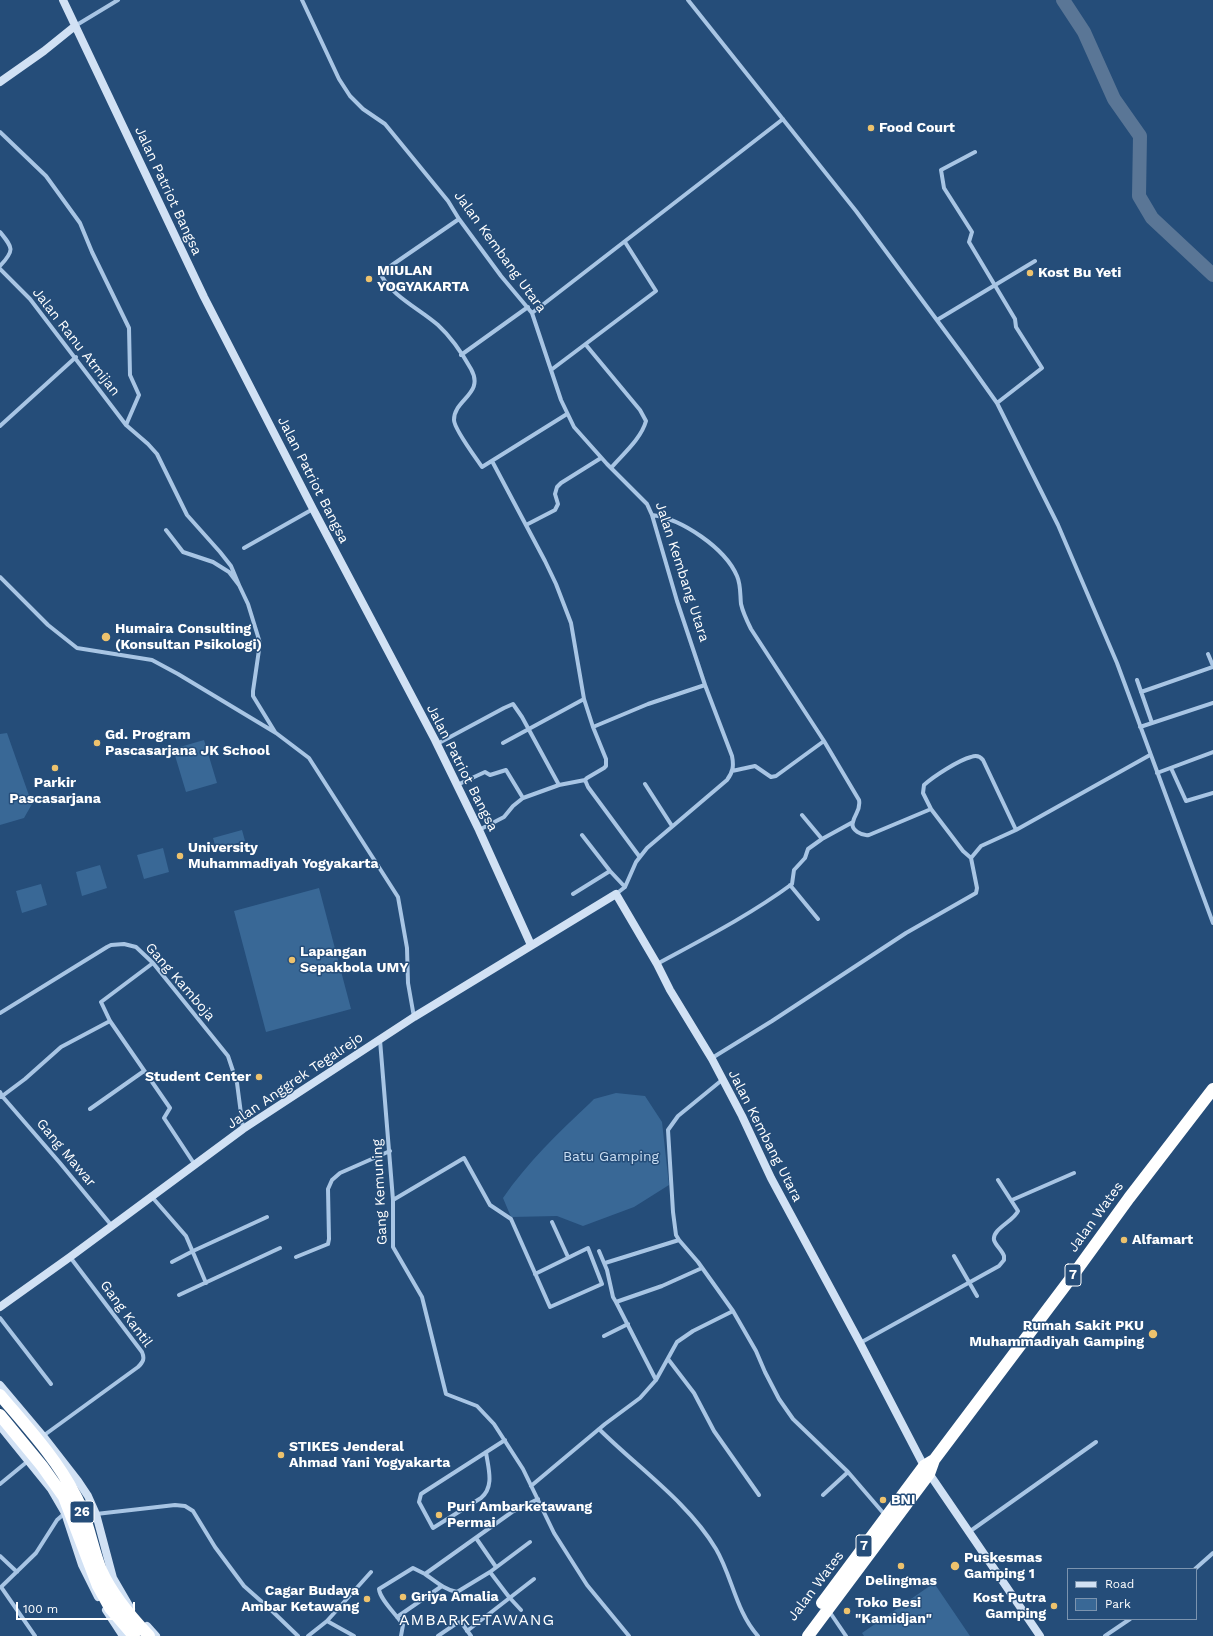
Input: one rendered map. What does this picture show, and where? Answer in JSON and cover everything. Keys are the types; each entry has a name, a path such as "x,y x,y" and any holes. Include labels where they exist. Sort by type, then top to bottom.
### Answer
{"highway":[{"name":"Jalan Wates","path":"808,1636 929,1467 1129,1198 1213,1090"},
{"name":"26","path":"0,1395 54,1460 76,1496 101,1570 108,1585 120,1604 149,1636"},
{"name":"26","path":"0,1415 42,1466 64,1497 98,1586 110,1608 134,1636"},
{"name":"Jalan Wates","path":"798,1636 886,1516 929,1467"}],"street":[{"name":"Jalan Patriot Bangsa","path":"63,0 204,297 437,745 479,830 531,945"},
{"path":"0,82 44,51 75,26 118,0"},
{"name":"Jalan Kembang Utara","path":"302,0 339,79 350,96 363,109 385,124 448,201 459,220 501,276 532,313 567,414 574,427 610,468 645,501 652,514 668,572 705,685 732,756 732,771"},
{"path":"688,0 856,211 937,320 996,403 1025,457 1073,558 1117,663 1213,923"},
{"path":"532,313 783,119"},
{"path":"0,132 46,176 80,222 92,252 128,328 130,374 139,395 126,425"},
{"path":"974,153 945,168 941,172 944,188 972,232 969,242 1015,319 1016,327 1042,368 996,403"},
{"path":"459,220 392,265 381,275 386,283 396,293 438,325 451,339 472,370 475,386 456,413 454,420 455,425 482,467 567,414"},
{"path":"0,232 10,244 11,249 10,256 0,266"},
{"path":"551,370 656,291 625,242"},
{"path":"937,320 1035,261"},
{"name":"Jalan Ranu Atmijan","path":"0,269 30,300 76,357 126,425 157,454 187,515 224,556 235,573 240,585"},
{"path":"461,355 528,307"},
{"path":"586,345 640,410 646,421 644,427 630,446 610,468"},
{"path":"0,426 76,357"},
{"path":"526,525 555,510 558,504 555,494 559,485 601,458"},
{"path":"479,830 504,817 513,806 524,798 559,785 585,780 604,768 606,763 604,753 593,727 584,699 572,623 556,584 492,461"},
{"path":"244,548 313,509"},
{"path":"652,514 700,535 719,550 737,576 743,611 751,629 824,741 859,800 860,808 852,825 855,830 863,835 869,835 931,809"},
{"path":"166,530 183,552 213,562 229,572 240,585 248,604 260,643 253,691 254,696 276,733"},
{"path":"0,577 48,625 77,648 152,660 276,733 310,760 398,897 407,948 408,983 414,1017"},
{"path":"1141,692 1213,667 1208,654"},
{"path":"1137,680 1152,723"},
{"path":"593,727 648,704 705,685"},
{"path":"503,743 584,699"},
{"path":"1140,726 1213,703"},
{"path":"437,745 511,704 515,705 559,785"},
{"path":"616,894 625,887 639,856 727,780 732,771 755,766 771,777 776,776 824,741"},
{"path":"1157,773 1213,752"},
{"path":"971,858 981,846 1016,830 1150,755"},
{"path":"712,1059 906,933 976,893 977,888 971,858 963,851 931,809 923,793 924,785 961,762 971,757 978,756 983,760 1016,830"},
{"path":"1171,768 1186,801 1213,793"},
{"path":"457,786 485,772 489,775 506,770 524,798"},
{"path":"585,780 588,787 639,856"},
{"path":"645,784 672,826"},
{"path":"802,815 822,839"},
{"path":"657,964 729,925 790,885 793,882 796,867 805,858 808,849 822,839 853,822"},
{"path":"582,834 610,871 625,887"},
{"path":"573,894 610,871"},
{"path":"790,885 818,919"},
{"name":"Jalan Kembang Utara","path":"616,894 657,964 670,990 712,1059 742,1116 771,1178 929,1467 968,1532 1040,1636"},
{"name":"Jalan Anggrek Tegalrejo","path":"0,1307 195,1166 243,1129 414,1017 616,894"},
{"name":"Gang Kamboja","path":"0,1013 111,944 124,944 136,947 153,963 230,1058 237,1083 243,1129"},
{"path":"153,963 101,1002 110,1021 170,1108 164,1118 195,1166"},
{"path":"1,1095 25,1079 61,1047 110,1021"},
{"name":"Gang Kemuning","path":"380,1039 393,1200 392,1248 422,1297 446,1394 477,1406 494,1424 532,1486 554,1533 587,1585 629,1636"},
{"path":"90,1109 144,1071"},
{"path":"722,1080 678,1116 668,1130 674,1228 679,1240 702,1268 733,1311 756,1351 779,1399 793,1419 848,1472 886,1516"},
{"name":"Gang Mawar","path":"1,1095 112,1226"},
{"path":"296,1257 328,1244 330,1239 328,1189 332,1180 340,1173 390,1150"},
{"path":"393,1200 464,1158 490,1205 511,1219 535,1274 550,1307 602,1284 588,1248 535,1274"},
{"path":"1012,1200 1074,1173"},
{"path":"860,1343 999,1266 1004,1260 1003,1253 994,1237 996,1231 1012,1219 1017,1213 1017,1208 998,1180"},
{"path":"152,1197 182,1230 193,1250 206,1283"},
{"path":"172,1262 193,1250 267,1217"},
{"path":"552,1222 568,1257"},
{"path":"605,1263 679,1240"},
{"path":"179,1295 280,1248"},
{"path":"599,1251 605,1263 613,1297 656,1380"},
{"path":"954,1256 977,1296"},
{"name":"Gang Kantil","path":"43,1436 138,1366 144,1358 142,1352 70,1257"},
{"path":"616,1302 662,1286 702,1268"},
{"path":"532,1486 599,1429 640,1398 656,1380 675,1344 684,1337 733,1311"},
{"path":"0,1318 51,1384"},
{"path":"604,1336 628,1324"},
{"path":"668,1359 694,1393 714,1431 758,1495"},
{"path":"0,1385 43,1436 78,1481 93,1505 113,1578 132,1610 156,1636"},
{"path":"0,1426 51,1489 65,1513 82,1565 92,1587 123,1636"},
{"path":"599,1429 625,1455 675,1500 704,1532 716,1549 747,1621 758,1636"},
{"path":"486,1452 490,1485 488,1491 481,1498 433,1528 419,1502 421,1494 504,1440"},
{"path":"968,1532 1096,1442"},
{"path":"0,1484 29,1461"},
{"path":"823,1495 848,1472"},
{"path":"425,1574 512,1512 538,1499"},
{"path":"96,1514 175,1505 190,1508 196,1515 215,1547 244,1586 298,1636"},
{"path":"36,1636 1,1588 36,1553 56,1520 65,1513"},
{"path":"476,1538 496,1567"},
{"path":"401,1636 403,1625 379,1592 380,1587 413,1568 452,1591 460,1591 490,1572 530,1542"},
{"path":"1196,1568 1213,1554"},
{"path":"0,1556 17,1572"},
{"path":"308,1636 327,1621 371,1572"},
{"path":"490,1572 521,1610"},
{"path":"467,1630 534,1579"},
{"path":"397,1617 442,1586"},
{"path":"828,1609 846,1636"},
{"path":"1105,1636 1129,1620"},
{"path":"327,1621 354,1636"},
{"path":"438,1636 459,1623 464,1624 471,1636"}],"green space":[{"path":"7,733 32,804 24,818 0,825 0,734"},
{"path":"204,740 217,783 186,792 173,749"},
{"path":"242,830 245,841 216,849 213,838"},
{"path":"163,848 169,872 144,879 137,855"},
{"path":"100,865 107,888 82,896 76,872"},
{"path":"41,884 47,905 22,913 16,891"},
{"name":"Lapangan Sepakbola UMY","path":"319,888 351,1009 266,1032 234,911"},
{"name":"Batu Gamping","path":"616,1093 645,1096 662,1122 669,1185 634,1207 583,1226 557,1216 511,1217 503,1198 522,1173 554,1137 594,1099"},
{"path":"934,1583 970,1636 864,1636 862,1633"}],"waterway":[{"path":"1063,0 1084,32 1114,99 1140,136 1139,196 1152,218 1213,275"}],"place":[{"name":"Food Court","path":"871,128"},
{"name":"Kost Bu Yeti","path":"1030,273"},
{"name":"MIULAN YOGYAKARTA","path":"369,279"},
{"name":"Humaira Consulting (Konsultan Psikologi)","path":"106,637"},
{"name":"Gd. Program Pascasarjana JK School","path":"97,743"},
{"name":"Parkir Pascasarjana","path":"55,768"},
{"name":"University Muhammadiyah Yogyakarta","path":"180,856"},
{"name":"Lapangan Sepakbola UMY","path":"292,960"},
{"name":"Student Center","path":"259,1077"},
{"name":"Alfamart","path":"1124,1240"},
{"name":"Rumah Sakit PKU Muhammadiyah Gamping","path":"1153,1334"},
{"name":"STIKES Jenderal Ahmad Yani Yogyakarta","path":"281,1455"},
{"name":"BNI","path":"883,1500"},
{"name":"Puri Ambarketawang Permai","path":"439,1515"},
{"name":"Delingmas","path":"901,1566"},
{"name":"Puskesmas Gamping 1","path":"955,1566"},
{"name":"Griya Amalia","path":"403,1597"},
{"name":"Cagar Budaya Ambar Ketawang","path":"367,1599"},
{"name":"Kost Putra Gamping","path":"1054,1606"},
{"name":"Toko Besi \"Kamidjan\"","path":"847,1611"}],"district":[{"name":"AMBARKETAWANG","path":"477,1620"}]}
